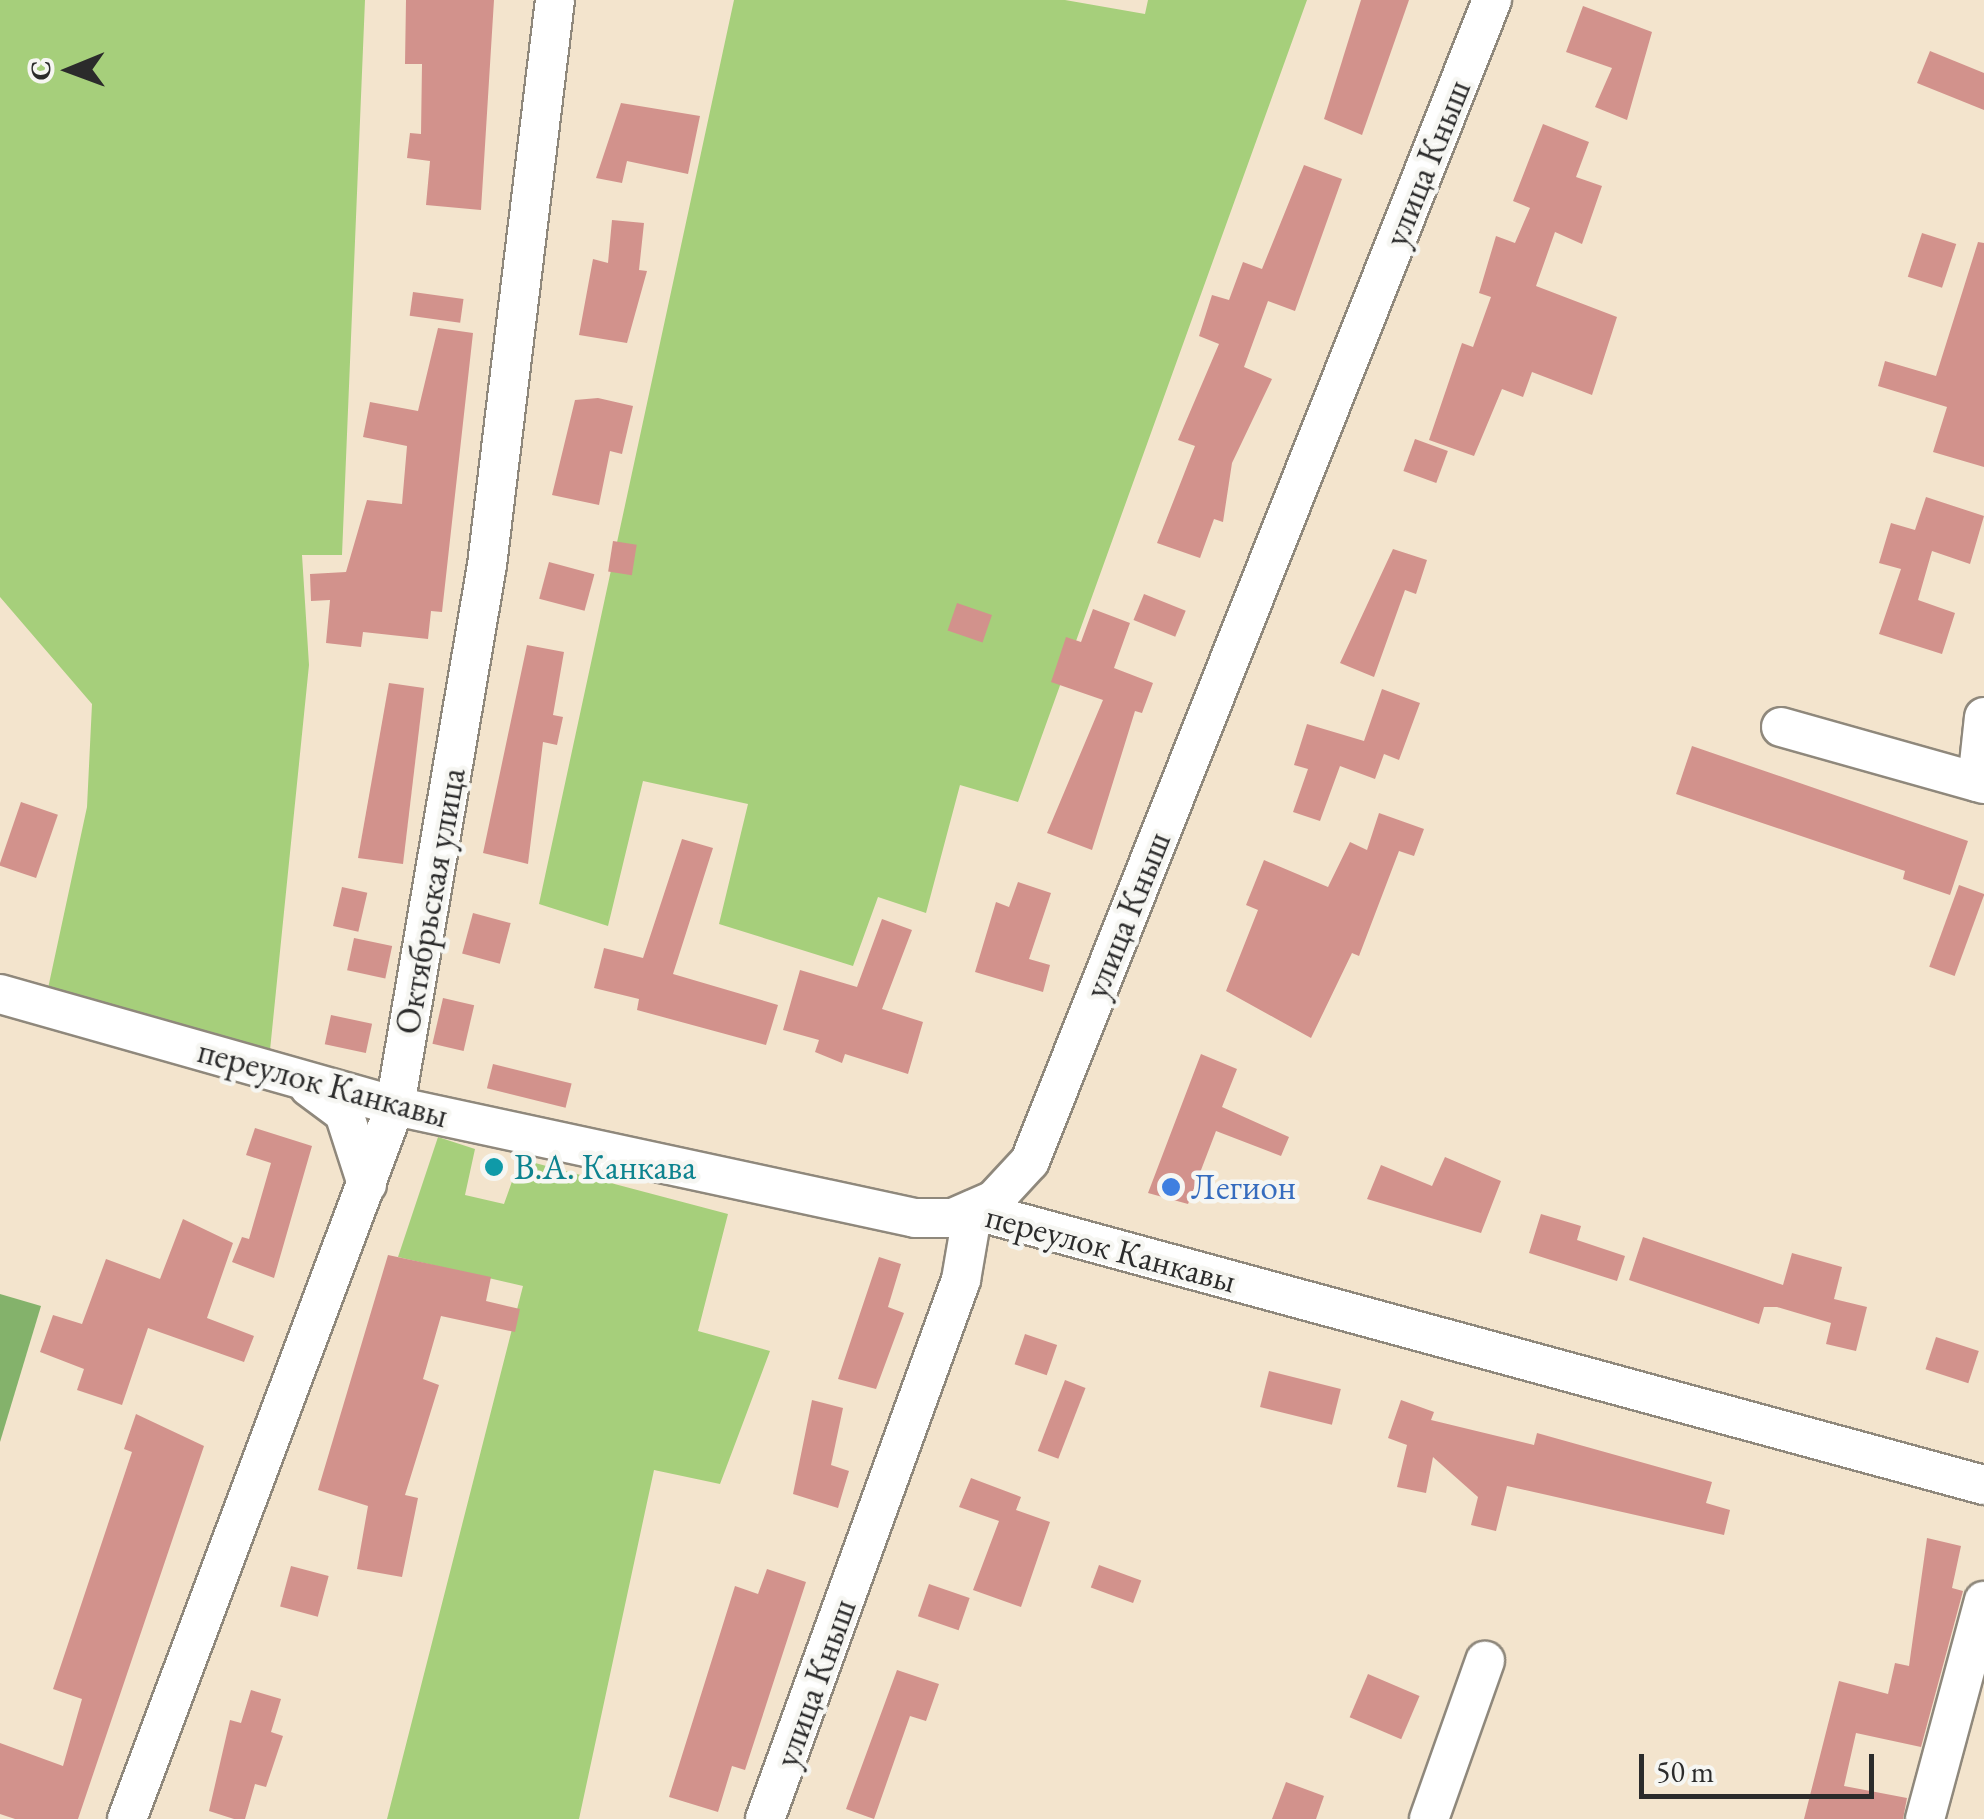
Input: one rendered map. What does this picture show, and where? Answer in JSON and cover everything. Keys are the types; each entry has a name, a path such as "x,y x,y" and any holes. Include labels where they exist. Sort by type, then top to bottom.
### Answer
{"street":[{"name":"Октябрьская улица","path":"128,1819 396,1106 487,564 556,0"},
{"name":"улица Кныш","path":"766,1819 961,1280 973,1210 1004,1192 1030,1160 1492,0"},
{"path":"1781,727 1980,783 1984,716"},
{"name":"переулок Канкавы","path":"0,994 396,1106 915,1218 973,1210 1984,1485"},
{"path":"299,1079 344,1113 366,1184 420,1130 466,1120"},
{"path":"1925,1819 1984,1601"},
{"path":"1429,1819 1485,1661"}],"green space":[{"path":"0,0 365,0 342,555 302,555 309,665 268,1070 44,1007 87,807 92,704 0,597"},
{"path":"734,0 1065,0 1145,14 1148,0 1307,0 1018,802 960,785 926,913 878,897 853,966 719,924 748,804 643,781 608,926 539,904"},
{"path":"438,1137 475,1149 465,1195 504,1204 520,1159 728,1214 698,1331 770,1351 720,1484 654,1470 579,1819 387,1819 523,1286 398,1257"},
{"path":"0,1294 41,1306 0,1442"}],"building":[{"path":"406,0 494,0 481,210 426,205 430,161 407,158 410,133 421,134 422,64 405,64"},
{"path":"1361,0 1409,0 1362,135 1324,119"},
{"path":"1583,6 1652,32 1627,120 1595,107 1612,68 1566,52"},
{"path":"1930,51 1984,73 1984,110 1917,83"},
{"path":"621,103 700,116 688,174 627,161 622,183 596,178"},
{"path":"1543,124 1589,142 1576,177 1602,186 1582,244 1555,232 1536,286 1617,317 1592,395 1532,372 1523,397 1502,389 1474,456 1429,440 1462,343 1473,347 1491,297 1479,293 1496,236 1515,243 1530,208 1513,201"},
{"path":"1304,165 1342,179 1295,311 1268,301 1244,367 1272,379 1232,463 1223,522 1214,519 1200,558 1157,543 1195,446 1178,440 1219,344 1199,336 1212,295 1229,300 1243,262 1262,269"},
{"path":"612,220 644,223 639,270 647,271 627,343 579,335 593,259 608,263"},
{"path":"1922,233 1956,244 1942,288 1908,277"},
{"path":"1978,242 1984,243 1984,467 1933,452 1947,407 1878,386 1885,361 1936,376"},
{"path":"413,292 464,299 460,323 410,316"},
{"path":"438,328 473,333 442,612 431,611 428,639 363,632 361,647 326,643 330,600 311,601 310,574 346,572 367,500 402,504 407,446 363,437 370,402 418,411"},
{"path":"598,398 633,406 622,454 610,451 599,505 552,495 575,400"},
{"path":"1415,439 1448,451 1436,483 1403,471"},
{"path":"1926,497 1984,516 1970,564 1932,551 1918,600 1955,613 1942,654 1879,634 1901,569 1879,563 1891,523 1915,530"},
{"path":"613,541 637,545 632,575 608,572"},
{"path":"1393,549 1427,560 1416,594 1405,590 1374,677 1340,663"},
{"path":"549,562 594,574 585,611 539,599"},
{"path":"1144,594 1186,611 1175,637 1134,620"},
{"path":"957,603 992,615 983,642 948,630"},
{"path":"1093,609 1130,623 1114,668 1153,683 1142,713 1135,711 1092,850 1047,833 1103,700 1051,682 1066,637 1081,642"},
{"path":"527,645 564,652 553,715 563,717 557,745 543,742 528,864 483,853"},
{"path":"389,683 424,688 403,864 358,858"},
{"path":"1382,689 1420,703 1399,760 1384,754 1375,779 1340,766 1320,821 1293,812 1308,769 1294,765 1307,724 1364,741"},
{"path":"1692,746 1968,841 1950,895 1903,879 1905,871 1676,794"},
{"path":"21,802 58,815 36,878 0,866"},
{"path":"1379,813 1424,829 1414,856 1399,851 1359,956 1352,953 1311,1038 1226,991 1258,910 1246,905 1264,860 1328,887 1350,842 1367,850"},
{"path":"682,839 713,848 673,974 778,1005 766,1045 637,1010 639,999 594,988 604,948 643,958"},
{"path":"1018,882 1051,893 1029,959 1050,965 1043,992 975,972 996,902 1009,907"},
{"path":"1959,885 1984,895 1955,976 1929,967"},
{"path":"342,887 367,893 358,932 333,926"},
{"path":"473,913 511,923 500,964 462,954"},
{"path":"882,919 912,930 882,1009 923,1022 908,1074 845,1054 842,1063 815,1052 819,1040 783,1030 800,970 857,987"},
{"path":"354,938 392,946 385,978 347,970"},
{"path":"443,998 474,1005 464,1051 432,1044"},
{"path":"331,1015 372,1024 366,1053 325,1044"},
{"path":"1201,1054 1237,1069 1222,1107 1289,1137 1281,1156 1216,1131 1188,1204 1148,1193"},
{"path":"493,1064 572,1084 566,1108 487,1088"},
{"path":"255,1128 312,1146 274,1278 232,1262 242,1237 249,1239 271,1163 246,1155"},
{"path":"1445,1157 1501,1181 1481,1233 1367,1199 1381,1165 1432,1186"},
{"path":"1541,1214 1581,1226 1577,1240 1625,1256 1617,1281 1529,1253"},
{"path":"183,1219 233,1243 207,1318 254,1336 244,1362 148,1328 122,1405 77,1390 84,1369 40,1352 53,1315 82,1324 106,1259 160,1279"},
{"path":"1643,1237 1783,1285 1792,1253 1842,1267 1834,1299 1867,1307 1856,1351 1826,1344 1831,1323 1777,1307 1764,1307 1759,1324 1629,1280"},
{"path":"388,1255 491,1277 486,1301 520,1309 515,1332 441,1316 423,1379 439,1385 405,1495 418,1498 402,1577 357,1569 368,1506 318,1490"},
{"path":"879,1257 901,1264 888,1307 904,1313 876,1389 838,1379"},
{"path":"1025,1334 1057,1345 1047,1375 1015,1364"},
{"path":"1936,1337 1979,1351 1968,1383 1925,1369"},
{"path":"1269,1371 1341,1389 1332,1425 1260,1407"},
{"path":"1065,1380 1086,1388 1058,1459 1038,1451"},
{"path":"812,1400 843,1408 831,1465 849,1471 838,1508 793,1494"},
{"path":"1401,1400 1434,1412 1431,1420 1534,1445 1537,1433 1712,1482 1706,1503 1730,1510 1724,1535 1507,1486 1496,1531 1471,1525 1478,1497 1433,1457 1426,1493 1397,1487 1407,1445 1388,1438"},
{"path":"136,1414 204,1446 78,1819 15,1819 0,1814 0,1743 63,1766 82,1699 53,1689 132,1452 124,1449"},
{"path":"971,1478 1021,1497 1016,1510 1050,1522 1021,1607 973,1590 999,1521 959,1507"},
{"path":"1927,1538 1961,1546 1952,1588 1963,1591 1921,1747 1856,1733 1844,1786 1907,1798 1903,1819 1804,1819 1839,1681 1888,1694 1895,1663 1909,1666"},
{"path":"1099,1565 1141,1580 1133,1603 1091,1588"},
{"path":"291,1566 329,1576 318,1617 280,1607"},
{"path":"767,1569 806,1582 745,1770 732,1766 718,1812 669,1797 735,1586 758,1594"},
{"path":"929,1584 970,1598 959,1630 918,1616"},
{"path":"897,1670 939,1684 926,1721 910,1716 874,1819 846,1809"},
{"path":"1368,1674 1420,1696 1401,1739 1350,1717"},
{"path":"251,1690 281,1699 271,1732 283,1736 266,1787 255,1784 245,1819 234,1819 209,1811 230,1720 241,1723"},
{"path":"1286,1782 1324,1796 1316,1819 1272,1819"}],"place":[{"name":"В.А. Канкава","path":"494,1167"},
{"name":"Легион","path":"1171,1187"}]}
